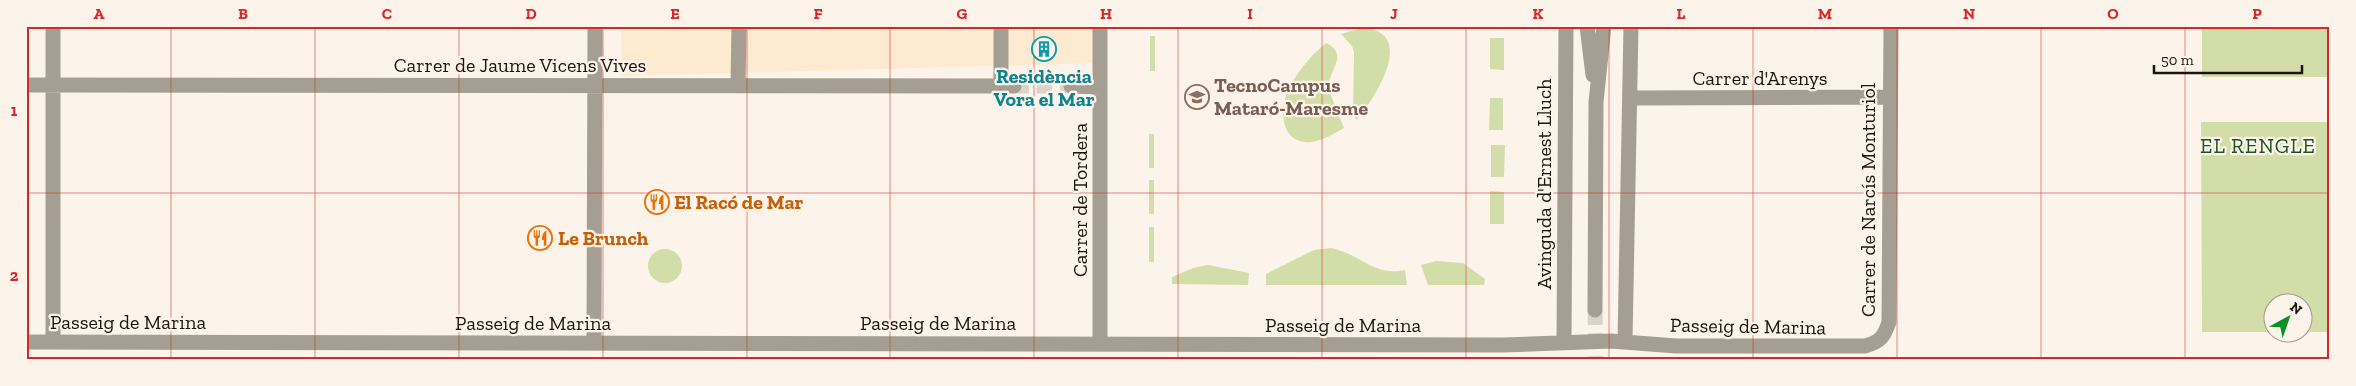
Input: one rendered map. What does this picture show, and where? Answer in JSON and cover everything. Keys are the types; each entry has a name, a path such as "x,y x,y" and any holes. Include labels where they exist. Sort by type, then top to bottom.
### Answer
{"street":[{"path":"53,26 54,342"},
{"path":"594,342 595,26"},
{"path":"738,85 739,26"},
{"name":"Carrer de Jaume Vicens Vives","path":"26,85 595,84 1008,86 1001,26"},
{"name":"Carrer de Tordera","path":"1100,26 1100,343"},
{"name":"Avinguda d'Ernest Lluch","path":"1564,342 1566,26"},
{"path":"1587,26 1596,102"},
{"path":"1595,310 1596,102 1604,26"},
{"path":"1625,341 1632,98 1632,26"},
{"name":"Carrer de Narcís Monturiol","path":"1850,347 1865,346 1878,342 1885,333 1889,322 1890,26"},
{"path":"1071,86 1100,86"},
{"name":"Carrer d'Arenys","path":"1632,98 1889,98"},
{"name":"Passeig de Marina","path":"26,342 1503,345 1625,341 1676,346 1850,347"}],"shaded area":[{"path":"621,26 1096,26 1096,63 622,76"}],"green space":[{"path":"2202,26 2330,26 2330,77 2202,77"},
{"path":"1362,28 1379,32 1388,41 1390,53 1381,82 1357,120 1353,116 1354,52 1352,46 1341,34"},
{"path":"1150,36 1155,36 1155,71 1150,71"},
{"path":"1490,38 1504,38 1504,70 1490,69"},
{"path":"1326,43 1333,47 1336,52 1336,64 1328,88 1344,128 1321,140 1303,142 1295,139 1286,128 1283,112 1284,103 1289,88 1298,73 1308,60"},
{"path":"1490,98 1503,98 1503,130 1489,130"},
{"path":"2201,122 2330,122 2330,332 2314,332 2314,294 2264,294 2264,332 2202,332"},
{"path":"1149,134 1154,134 1154,168 1149,168"},
{"path":"1491,145 1505,145 1504,177 1491,177"},
{"path":"1149,180 1154,180 1154,214 1149,214"},
{"path":"1490,191 1504,192 1504,224 1490,224"},
{"path":"1149,227 1154,227 1154,262 1149,262"},
{"path":"1331,248 1351,255 1376,268 1394,271 1405,270 1407,285 1266,285 1266,274 1314,250"},
{"path":"665,249 677,254 682,266 677,278 665,283 653,278 648,266 653,254"},
{"path":"1436,261 1463,263 1485,279 1484,285 1428,285 1421,265"},
{"path":"1208,265 1249,273 1248,285 1172,284 1172,277 1193,268"},
{"path":"26,357 728,360 26,360"}],"tunnel":[{"path":"1014,86 1071,86"},
{"path":"1595,310 1596,360"}],"place":[{"name":"Residència Vora el Mar","path":"1044,49"},
{"name":"TecnoCampus Mataró-Maresme","path":"1197,97"},
{"name":"El Racó de Mar","path":"657,202"},
{"name":"Le Brunch","path":"540,238"}],"district":[{"name":"EL RENGLE","path":"2258,145"}]}
